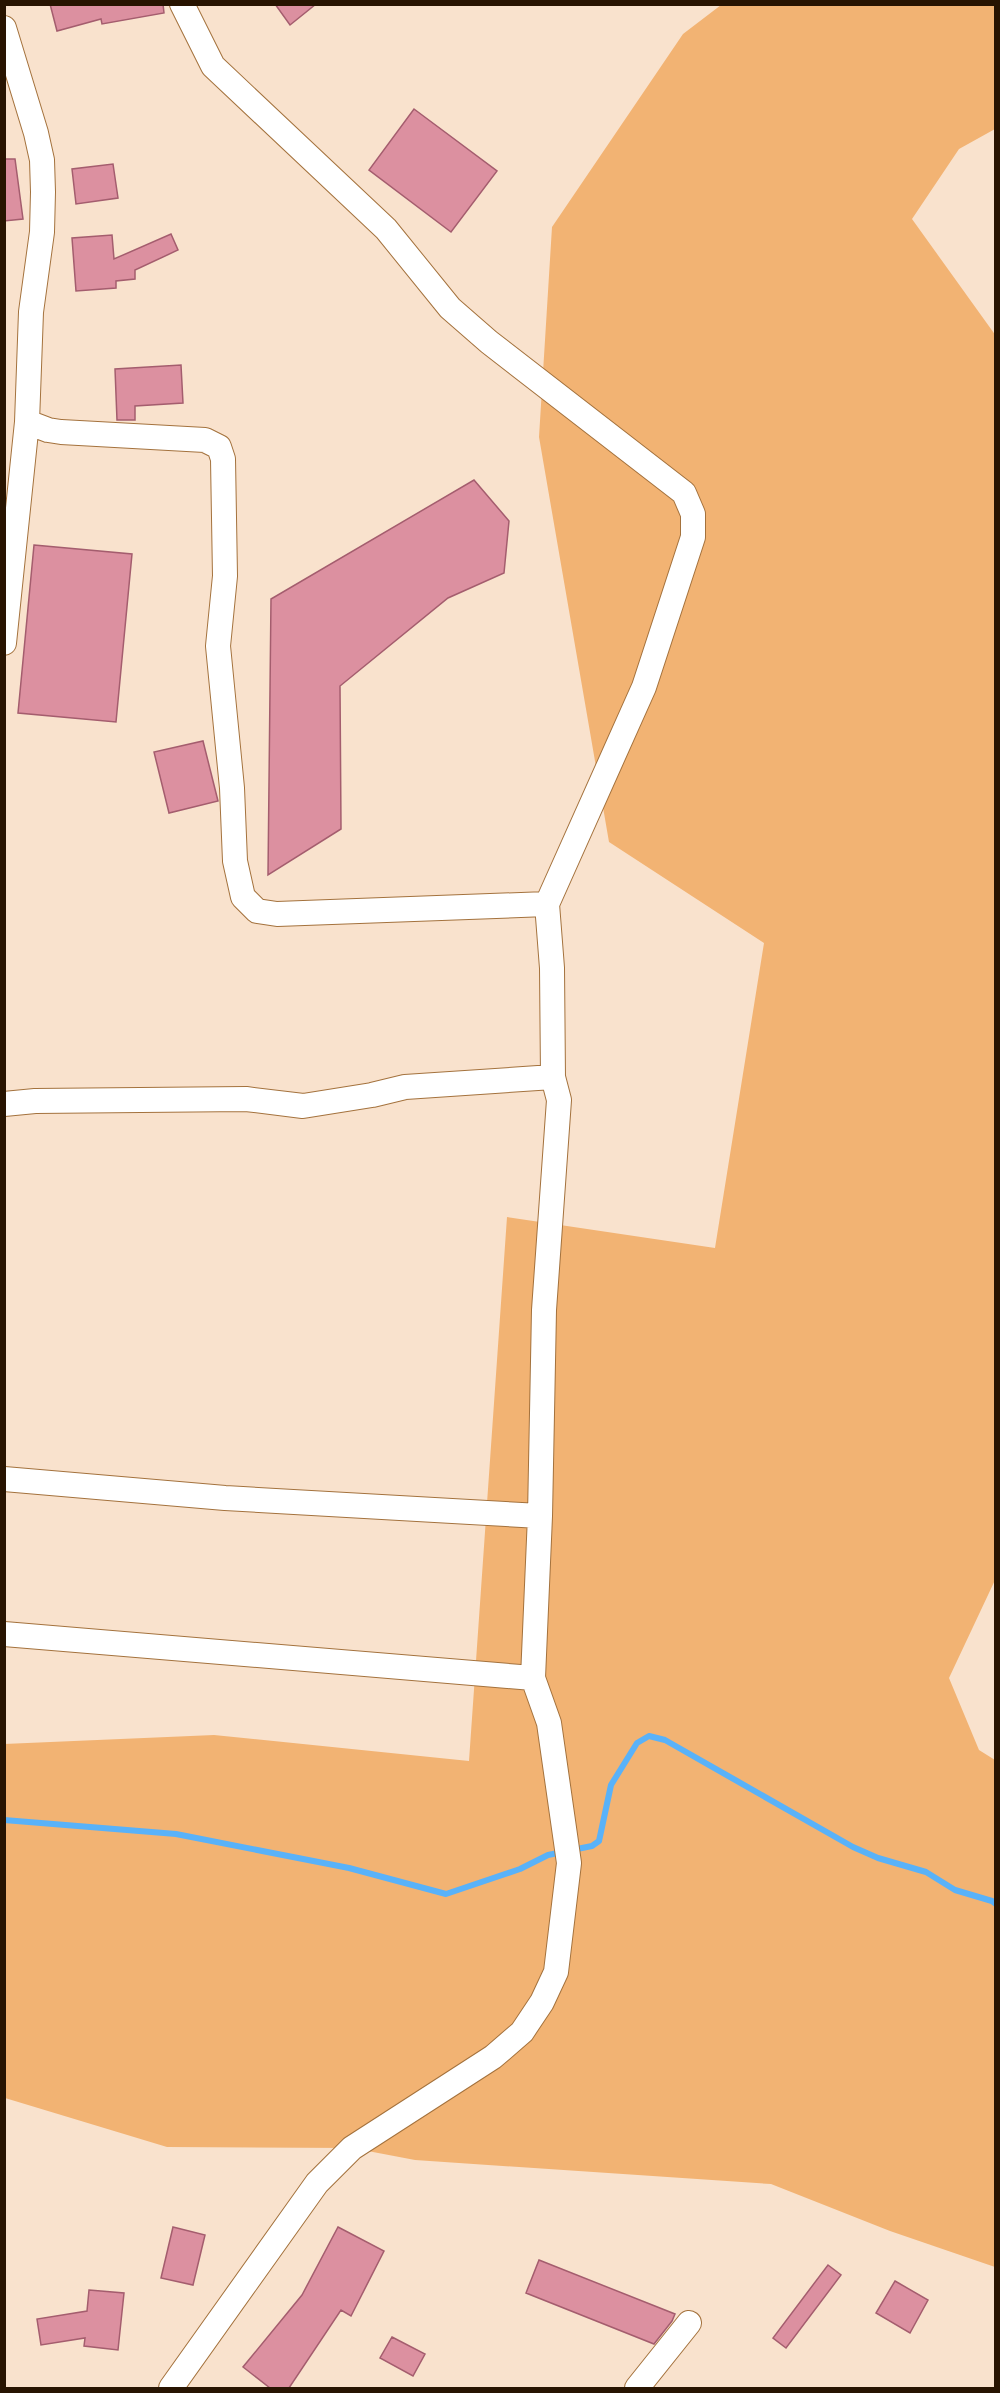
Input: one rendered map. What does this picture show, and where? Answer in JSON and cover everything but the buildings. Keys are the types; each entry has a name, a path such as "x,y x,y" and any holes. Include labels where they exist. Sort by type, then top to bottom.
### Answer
{"street":[{"path":"171,2388 317,2183 352,2148 493,2057 522,2032 542,2002 556,1972 567,1890 568,1863 549,1723 533,1678 540,1515 544,1310 559,1100 554,1077 552,968 546,904 644,687 693,537 693,514 684,494 489,342 450,308 386,229 213,66 182,4"},
{"path":"4,28 21,80 42,160 42,232 31,312 27,422 4,643"},
{"path":"27,422 61,432 205,440 219,447 223,459 225,576 218,646 232,788 235,861 243,897 256,911 277,914 546,904"},
{"path":"4,1104 35,1101 246,1099 303,1106 372,1095 405,1087 554,1077"},
{"path":"4,1479 225,1498 540,1515"},
{"path":"4,1634 533,1678"},
{"path":"637,2388 689,2323"}],"shaded area":[{"path":"721,5 995,5 995,129 959,149 912,219 996,336 996,1578 949,1678 979,1750 995,1760 995,2267 890,2231 771,2184 415,2160 352,2148 167,2147 5,2098 4,1744 214,1735 469,1761 507,1217 715,1248 764,943 609,842 539,437 552,227 683,34"}],"waterway":[{"path":"572,1850 592,1846 599,1841 611,1785 637,1743 649,1736 665,1740 853,1847 878,1858 926,1872 955,1890 996,1904"},
{"path":"4,1820 176,1834 349,1868 446,1894 520,1869 548,1855 563,1852"}]}
